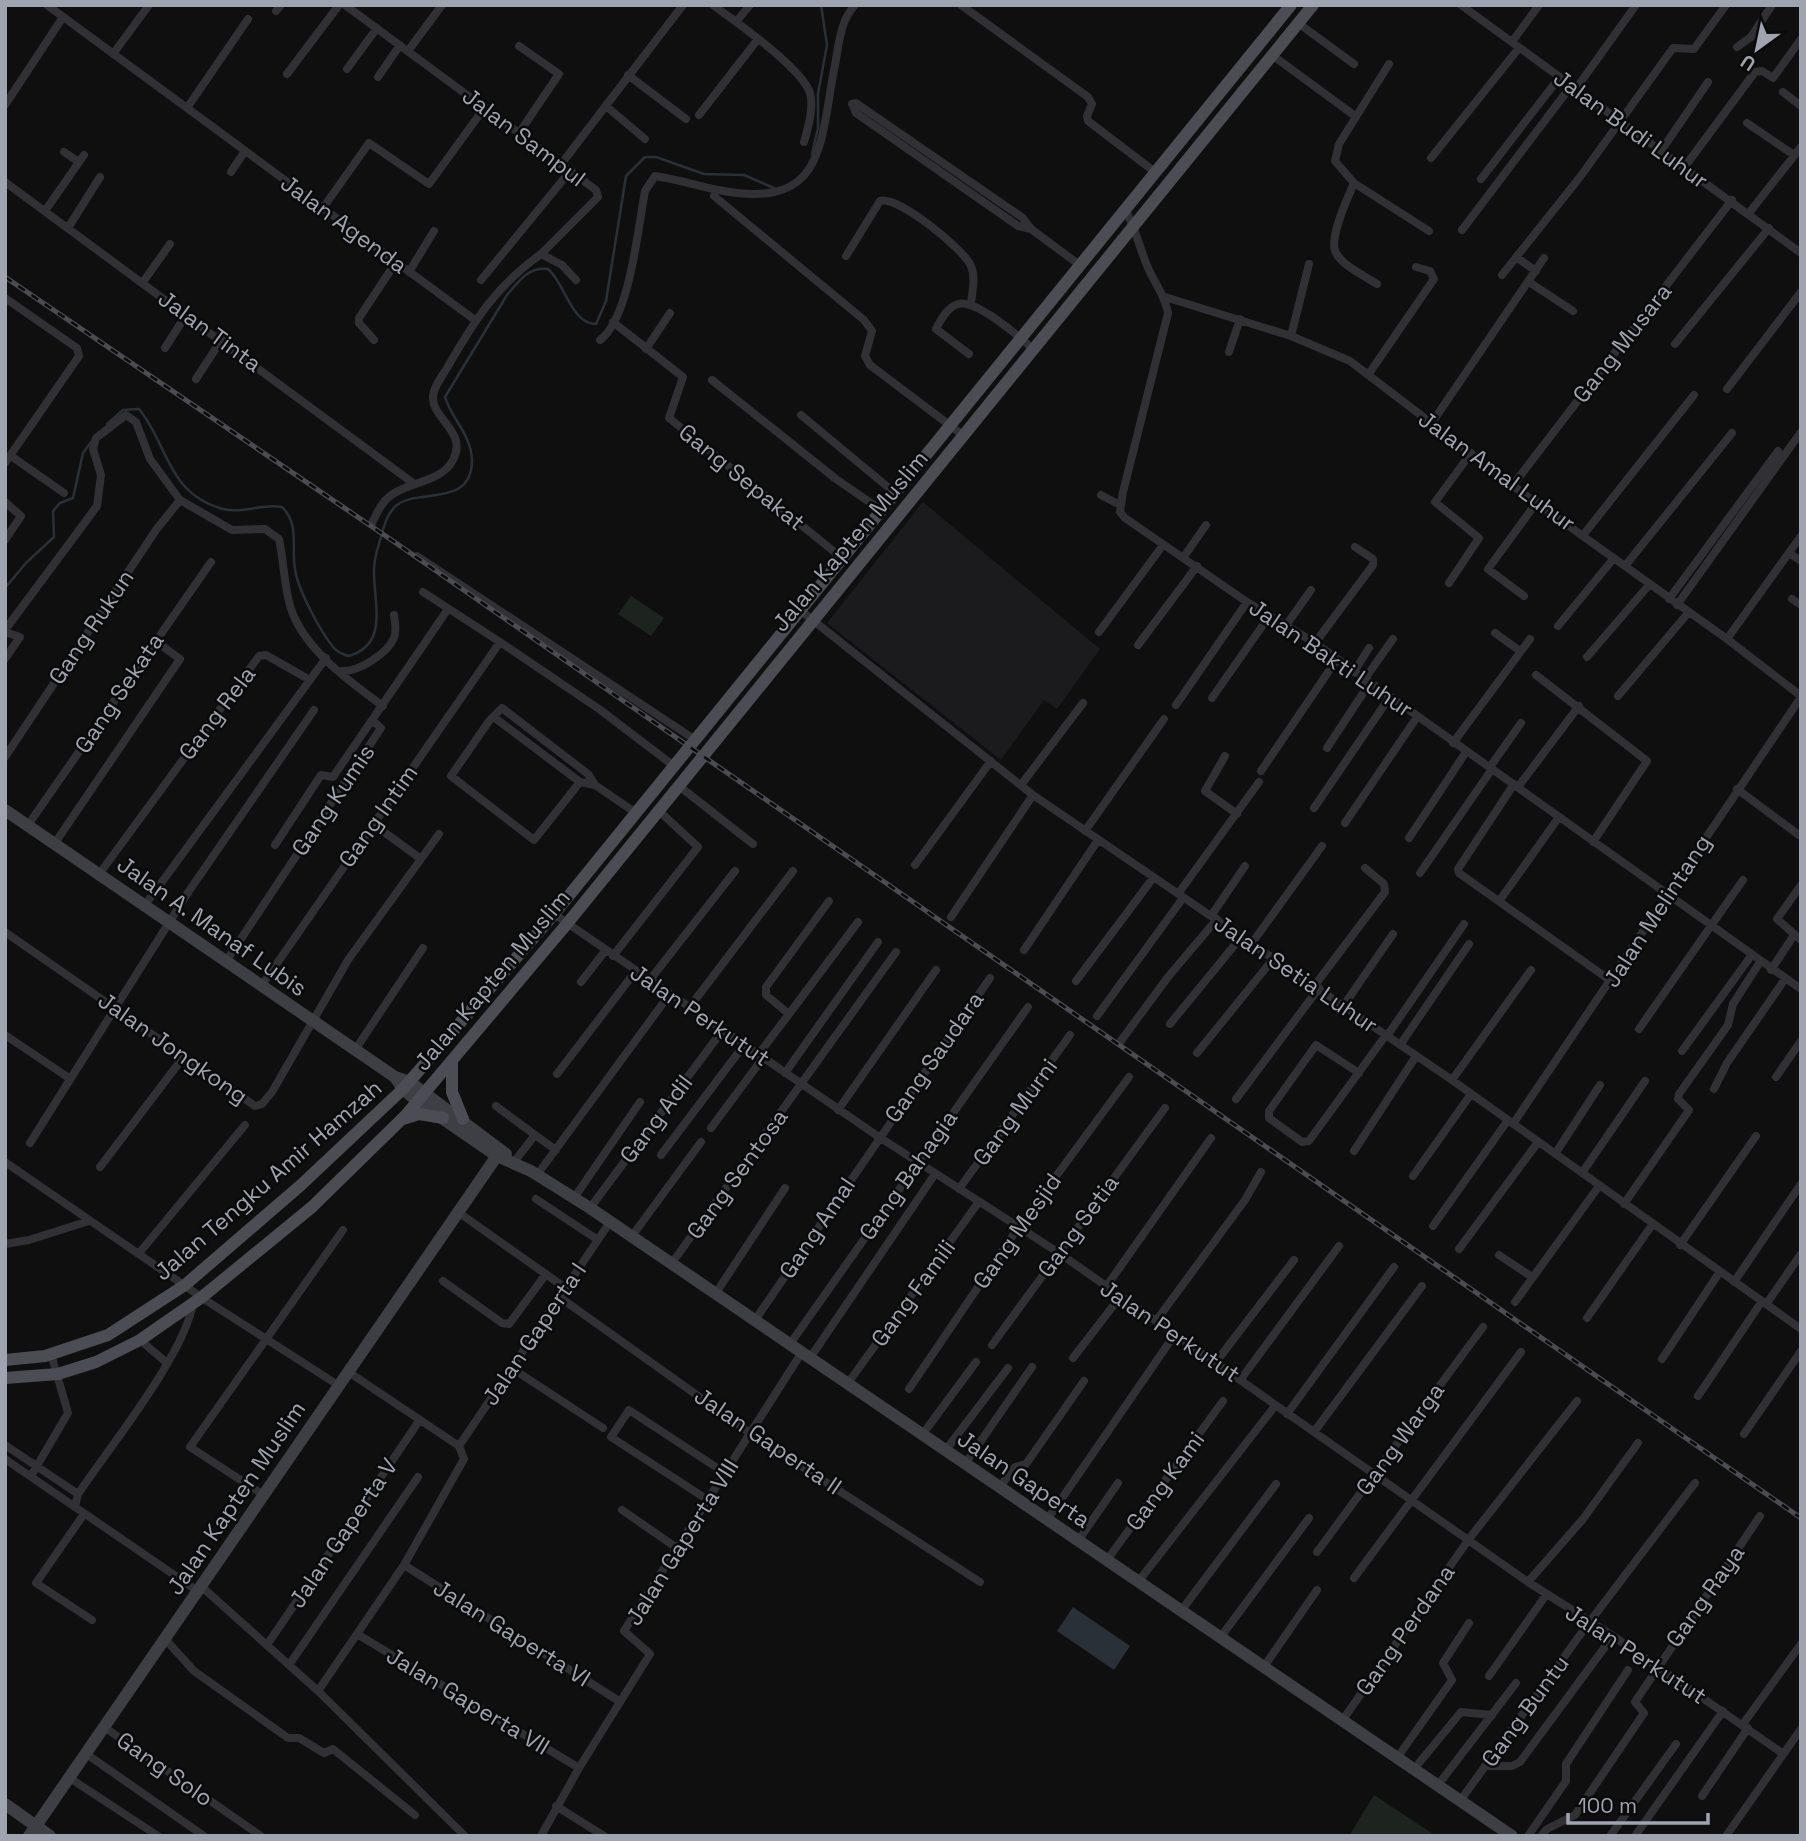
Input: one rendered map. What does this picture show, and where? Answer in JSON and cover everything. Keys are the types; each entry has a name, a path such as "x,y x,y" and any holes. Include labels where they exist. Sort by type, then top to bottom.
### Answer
{"main road":[{"name":"Jalan Kapten Muslim","path":"406,1086 554,914 1291,5"},
{"name":"Jalan Kapten Muslim","path":"422,1097 566,925 1313,5"},
{"path":"452,1061 452,1092 463,1119"},
{"name":"Jalan Tengku Amir Hamzah","path":"5,1360 51,1354 108,1335 186,1285 300,1185 406,1086"},
{"name":"Jalan Tengku Amir Hamzah","path":"5,1378 58,1374 96,1362 140,1340 198,1301 312,1207 422,1097"},
{"path":"402,1119 419,1114 443,1118"}],"street":[{"name":"Jalan Agenda","path":"47,5 475,320"},
{"path":"113,54 149,5"},
{"path":"287,74 339,5"},
{"path":"378,78 442,5"},
{"path":"562,163 682,5"},
{"path":"713,5 758,38 810,92 810,115 804,142"},
{"path":"736,22 750,5"},
{"path":"600,340 613,322 624,298 645,191 651,179 655,176 671,178 721,191 778,193 792,188 811,166 825,124 844,22 855,5"},
{"path":"961,5 1088,97 1092,104 1087,116 1088,121 1155,172"},
{"name":"Jalan Budi Luhur","path":"1461,5 1801,253"},
{"path":"1431,158 1515,45 1539,5"},
{"path":"1462,230 1636,5"},
{"path":"1502,275 1622,120 1673,48 1693,49 1727,5"},
{"path":"1737,47 1751,37 1772,5"},
{"name":"Jalan Sampul","path":"349,6 596,190 598,197 541,254"},
{"path":"5,105 63,17"},
{"path":"187,108 248,19"},
{"path":"1298,23 1354,64"},
{"path":"347,69 377,28"},
{"path":"699,115 758,38"},
{"path":"1683,169 1755,72 1762,71 1773,78 1801,39"},
{"path":"519,46 559,74 519,133"},
{"path":"1272,55 1355,116"},
{"path":"1389,64 1335,153 1337,166 1354,183 1429,231"},
{"path":"628,75 687,119"},
{"path":"1481,179 1559,78"},
{"path":"1661,151 1708,82"},
{"path":"1783,92 1801,106"},
{"path":"969,187 915,142 856,103 852,104 856,113 909,150 969,187 1023,218 1031,229 1080,266"},
{"path":"606,106 645,139"},
{"path":"323,208 369,144 429,184 485,107"},
{"path":"1747,122 1794,155"},
{"path":"909,150 915,142"},
{"path":"1749,213 1801,147"},
{"path":"231,172 244,151"},
{"path":"45,211 82,158 64,152"},
{"path":"481,281 571,170"},
{"path":"68,228 100,177"},
{"name":"Jalan Tinta","path":"5,182 222,339 413,483"},
{"path":"1354,183 1340,216 1335,248 1340,258 1377,284"},
{"path":"714,196 864,320 872,331 865,356 870,365 964,436"},
{"path":"846,256 880,201 892,200 924,221 968,260 974,277 971,304"},
{"name":"Gang Musara","path":"1513,485 1731,200"},
{"path":"1101,495 1120,505 1168,313 1165,297 1149,270 1125,209"},
{"path":"1675,344 1769,228"},
{"path":"409,272 434,231"},
{"path":"143,282 170,244"},
{"path":"372,523 390,496 413,483 439,474 453,459 456,439 434,402 433,395 475,320 510,277 541,254 562,265 576,280"},
{"path":"1517,257 1536,271"},
{"path":"1431,424 1544,258"},
{"path":"374,340 359,323 359,318 396,262"},
{"path":"1290,336 1309,264"},
{"path":"1368,374 1434,279 1430,271 1416,267"},
{"path":"1529,282 1573,311"},
{"path":"1727,389 1801,292"},
{"name":"Jalan Amal Luhur","path":"1165,297 1240,319 1335,353 1368,374 1513,485 1727,639 1801,697"},
{"path":"5,298 77,348 79,356 8,459 64,493"},
{"path":"969,354 938,333 936,328 950,308 961,303 971,304 1034,350"},
{"path":"646,349 670,313"},
{"path":"165,348 186,315"},
{"path":"1229,352 1240,319"},
{"name":"Gang Sepakat","path":"613,322 683,377 669,418 842,558"},
{"path":"196,379 222,339"},
{"path":"712,380 836,479 881,510"},
{"path":"1584,534 1694,395"},
{"path":"5,659 20,637 5,631 97,506 101,475 93,449 100,433 126,415 132,418 150,458 180,500 232,530 265,529 275,534 279,539 290,606 299,628 341,671 383,706"},
{"path":"801,415 895,493"},
{"path":"1677,605 1801,432"},
{"path":"1625,566 1732,433"},
{"path":"1669,599 1778,451"},
{"path":"1449,583 1479,538 1435,504 1471,453"},
{"name":"Gang Rukun","path":"5,757 156,530 180,500"},
{"path":"5,502 21,516 5,540"},
{"path":"1524,596 1488,569 1537,502"},
{"name":"Jalan Bakti Luhur","path":"1120,505 1125,518 1247,602 1315,643 1366,682 1516,785 1667,896 1801,989"},
{"path":"1183,558 1206,525"},
{"path":"1727,639 1801,536"},
{"path":"1099,632 1163,545"},
{"path":"1315,643 1373,565 1373,559 1355,547"},
{"path":"1789,553 1801,561"},
{"path":"417,556 694,739"},
{"path":"1558,626 1614,558"},
{"name":"Gang Sekata","path":"28,825 154,640 211,562"},
{"path":"1138,645 1197,566"},
{"path":"1587,657 1649,584"},
{"path":"1287,624 1311,590"},
{"path":"423,592 497,645 599,709 674,766"},
{"path":"1791,599 1801,605"},
{"path":"1176,705 1247,602"},
{"name":"Gang Kumis","path":"227,960 381,728 372,720 448,609"},
{"name":"Jalan Setia Luhur","path":"800,610 1033,795 1452,1080 1801,1329"},
{"path":"1618,696 1688,613"},
{"path":"341,671 360,668 390,645 396,633 394,615"},
{"path":"1212,698 1270,615"},
{"path":"1495,633 1520,651"},
{"path":"1327,748 1393,639"},
{"path":"1453,743 1530,639"},
{"path":"55,844 180,659 154,640"},
{"name":"Gang Intim","path":"262,985 497,645"},
{"path":"1353,672 1369,648"},
{"name":"Gang Rela","path":"100,873 259,656 266,655 310,680"},
{"path":"145,905 326,657"},
{"path":"1261,771 1337,659"},
{"path":"1536,675 1647,761 1593,842"},
{"name":"Jalan Melintang","path":"1433,1226 1611,981 1801,697"},
{"path":"1314,808 1389,698"},
{"path":"1021,785 1083,703"},
{"path":"1579,706 1516,785 1458,871 1611,981"},
{"path":"580,782 539,837 533,840 451,776 489,721 495,718 502,708 588,774 594,785"},
{"path":"30,1143 170,923 314,710"},
{"path":"1345,823 1417,717"},
{"path":"495,718 580,782 594,785 636,813"},
{"path":"1085,831 1164,719"},
{"path":"275,845 321,775 333,777 372,720"},
{"path":"513,732 520,722"},
{"path":"1420,873 1521,723"},
{"path":"530,744 537,735"},
{"path":"1409,838 1466,752"},
{"path":"555,763 562,754"},
{"path":"1225,756 1205,791 1237,814"},
{"path":"915,865 991,761"},
{"path":"1097,1016 1259,782"},
{"path":"679,786 753,844"},
{"path":"1737,789 1799,835"},
{"path":"951,917 1033,795"},
{"name":"Jalan A. Manaf Lubis","path":"5,810 227,960 406,1086"},
{"path":"580,982 609,954 698,847 659,811"},
{"path":"1500,900 1559,817"},
{"path":"373,824 421,859"},
{"path":"313,1021 348,960 439,834"},
{"path":"1024,950 1098,839"},
{"path":"1252,943 1322,846"},
{"path":"1119,1042 1214,918 1245,866"},
{"path":"1236,1098 1385,892 1384,884 1365,868"},
{"path":"649,981 736,870"},
{"path":"689,1007 793,871"},
{"path":"1076,981 1153,878"},
{"path":"1639,1029 1743,880"},
{"path":"1771,970 1797,938 1777,919 1801,885"},
{"path":"789,1014 766,995 765,990 829,901"},
{"name":"Jalan Perkutut","path":"554,914 566,925 878,1137 1059,1253 1546,1595 1614,1636 1782,1753"},
{"path":"711,1128 789,1014 858,922"},
{"path":"1359,1073 1316,1045 1269,1111 1269,1118 1302,1142 1308,1142 1359,1073 1387,1035 1464,924"},
{"name":"Jalan Jongkong","path":"5,932 185,1055 251,1105 262,1104 313,1021"},
{"path":"1344,1005 1393,934"},
{"path":"1170,1024 1242,936"},
{"path":"785,1073 878,942"},
{"path":"1400,1045 1469,944"},
{"path":"355,1050 423,948"},
{"name":"Gang Sentosa","path":"672,1264 896,952"},
{"path":"1682,1051 1751,956"},
{"path":"1197,1053 1274,958"},
{"path":"1624,1204 1687,1113 1687,1106 1678,1099 1680,1091 1728,1025 1733,1004 1760,962"},
{"path":"838,1110 936,970"},
{"path":"1452,1080 1531,970"},
{"path":"558,1074 635,971"},
{"name":"Gang Saudara","path":"878,1137 990,978"},
{"path":"1714,1089 1728,1062 1785,979"},
{"path":"537,1175 669,995"},
{"name":"Gang Bahagia","path":"790,1344 917,1160 1028,1007"},
{"name":"Gang Adil","path":"590,1208 722,1031"},
{"path":"5,1035 69,1078"},
{"name":"Gang Murni","path":"959,1189 1070,1035"},
{"path":"1776,1077 1801,1041"},
{"path":"661,1155 744,1045"},
{"path":"100,1167 185,1055"},
{"path":"1354,1151 1416,1056"},
{"name":"Gang Mesjid","path":"909,1389 1018,1228 1129,1077"},
{"path":"1582,1173 1645,1081"},
{"path":"1555,1154 1600,1084"},
{"name":"Jalan Gaperta","path":"406,1086 463,1119 499,1153"},
{"path":"1413,1176 1471,1094"},
{"name":"Jalan Gaperta","path":"422,1097 443,1118 632,1236 1512,1836"},
{"path":"574,1198 640,1102"},
{"path":"496,1106 555,1150"},
{"name":"Gang Setia","path":"992,1345 1165,1108"},
{"name":"Jalan Jongkong","path":"140,1252 245,1125"},
{"path":"512,1161 535,1135"},
{"path":"1680,1245 1756,1136"},
{"name":"Gang Amal","path":"755,1320 878,1137"},
{"path":"1106,1287 1211,1138"},
{"path":"632,1236 701,1142"},
{"path":"1459,1249 1538,1142"},
{"name":"Jalan Kapten Muslim","path":"32,1831 201,1590 262,1494 499,1153"},
{"path":"5,1162 186,1285 198,1301 264,1338 338,1385"},
{"path":"1156,1321 1245,1200 1261,1172"},
{"name":"Jalan Gaperta VIII","path":"541,1836 556,1806 650,1651 624,1631 750,1433 935,1174"},
{"path":"1734,1282 1801,1184"},
{"path":"1515,1302 1599,1185"},
{"path":"716,1293 785,1188"},
{"path":"536,1199 597,1240"},
{"name":"Gang Famili","path":"848,1383 978,1203"},
{"path":"458,1212 564,1287"},
{"path":"5,1244 29,1240 89,1221"},
{"name":"Jalan Gaperta I","path":"459,1446 610,1222"},
{"path":"1587,1318 1652,1225"},
{"path":"262,1494 190,1447 264,1338 343,1230"},
{"path":"1241,1379 1339,1246"},
{"path":"1698,1396 1801,1254"},
{"path":"1499,1255 1532,1277"},
{"path":"1216,1362 1294,1260"},
{"path":"1287,1414 1394,1267"},
{"path":"1661,1359 1718,1272"},
{"path":"443,1280 502,1323 509,1324 546,1274"},
{"path":"1314,1432 1422,1286"},
{"name":"Jalan Gaperta II","path":"558,1296 750,1433 980,1582"},
{"path":"1073,1358 1120,1297"},
{"path":"75,1507 78,1494 167,1363 198,1301"},
{"name":"Gang Warga","path":"1317,1552 1483,1327"},
{"path":"1047,1520 1175,1334"},
{"path":"140,1340 167,1363"},
{"path":"1744,1434 1801,1351"},
{"path":"1354,1578 1521,1352"},
{"path":"30,1476 68,1413 51,1354"},
{"path":"922,1435 976,1362"},
{"path":"965,1464 1032,1367"},
{"path":"945,1451 1008,1368"},
{"path":"513,1369 603,1428"},
{"path":"318,1691 404,1565 463,1464 463,1454 459,1446 419,1422 348,1371"},
{"path":"999,1488 1015,1467 1026,1464 1084,1381"},
{"name":"Gang Kami","path":"1107,1560 1223,1401"},
{"name":"Gang Perdana","path":"1342,1721 1469,1539 1577,1401"},
{"path":"1138,1583 1275,1406"},
{"path":"708,1500 611,1437 628,1410 725,1473"},
{"name":"Jalan Gaperta V","path":"267,1645 419,1422"},
{"path":"1528,1582 1604,1492 1638,1443"},
{"path":"5,1445 78,1494"},
{"path":"5,1459 201,1590 318,1691 459,1834"},
{"path":"289,1665 418,1477"},
{"path":"1078,1541 1118,1483"},
{"name":"Gang Buntu","path":"1460,1801 1695,1483"},
{"path":"1181,1611 1276,1484"},
{"path":"622,1510 677,1548"},
{"path":"84,1514 36,1583 92,1620"},
{"name":"Gang Raya","path":"1541,1836 1547,1829 1571,1818 1591,1792 1644,1713 1635,1702 1657,1666 1760,1516"},
{"path":"1220,1638 1309,1518"},
{"name":"Jalan Gaperta VI","path":"404,1565 619,1701"},
{"path":"1263,1668 1317,1590"},
{"path":"1489,1676 1546,1595"},
{"path":"1397,1758 1452,1680 1443,1663 1469,1623"},
{"name":"Jalan Gaperta VII","path":"357,1634 579,1768"},
{"path":"1485,1766 1512,1766 1520,1762 1614,1636"},
{"path":"166,1640 197,1673 288,1738 299,1738 324,1753 333,1749 415,1815"},
{"path":"1702,1796 1801,1644"},
{"path":"1528,1836 1566,1781 1566,1764 1628,1670"},
{"path":"1438,1786 1516,1683"},
{"path":"1634,1836 1723,1711"},
{"path":"1414,1769 1461,1712 1492,1715"},
{"name":"Gang Solo","path":"104,1727 261,1836"},
{"path":"1726,1836 1801,1729"},
{"path":"1610,1836 1676,1744"},
{"path":"85,1753 204,1836"},
{"path":"68,1777 158,1836"},
{"path":"5,1804 32,1831 50,1836"},
{"path":"556,1806 604,1836"}],"shaded area":[{"path":"923,502 1100,649 1057,709 1044,700 1001,760 827,623"},
{"path":"631,596 664,618 651,636 618,614"},
{"path":"1073,1607 1130,1646 1114,1670 1057,1631"},
{"path":"1374,1795 1436,1836 1349,1836"}],"waterway":[{"path":"812,154 818,128 818,94 827,45 821,5"},
{"path":"107,424 123,410 139,409 179,480 205,502 231,510 282,507 293,528 295,569 305,598 329,641 337,651 348,656 370,642 374,632 375,560 384,525 391,511 406,500 454,491 463,485 470,475 471,451 445,397 516,284 530,272 548,269 580,317 596,324 606,301 626,176 645,157 656,157 704,174 744,175 774,188"},
{"path":"5,588 26,563 54,537 53,511 60,503 73,498 83,453 91,442"}],"railway":[{"path":"5,277 393,541 1801,1518"}]}
